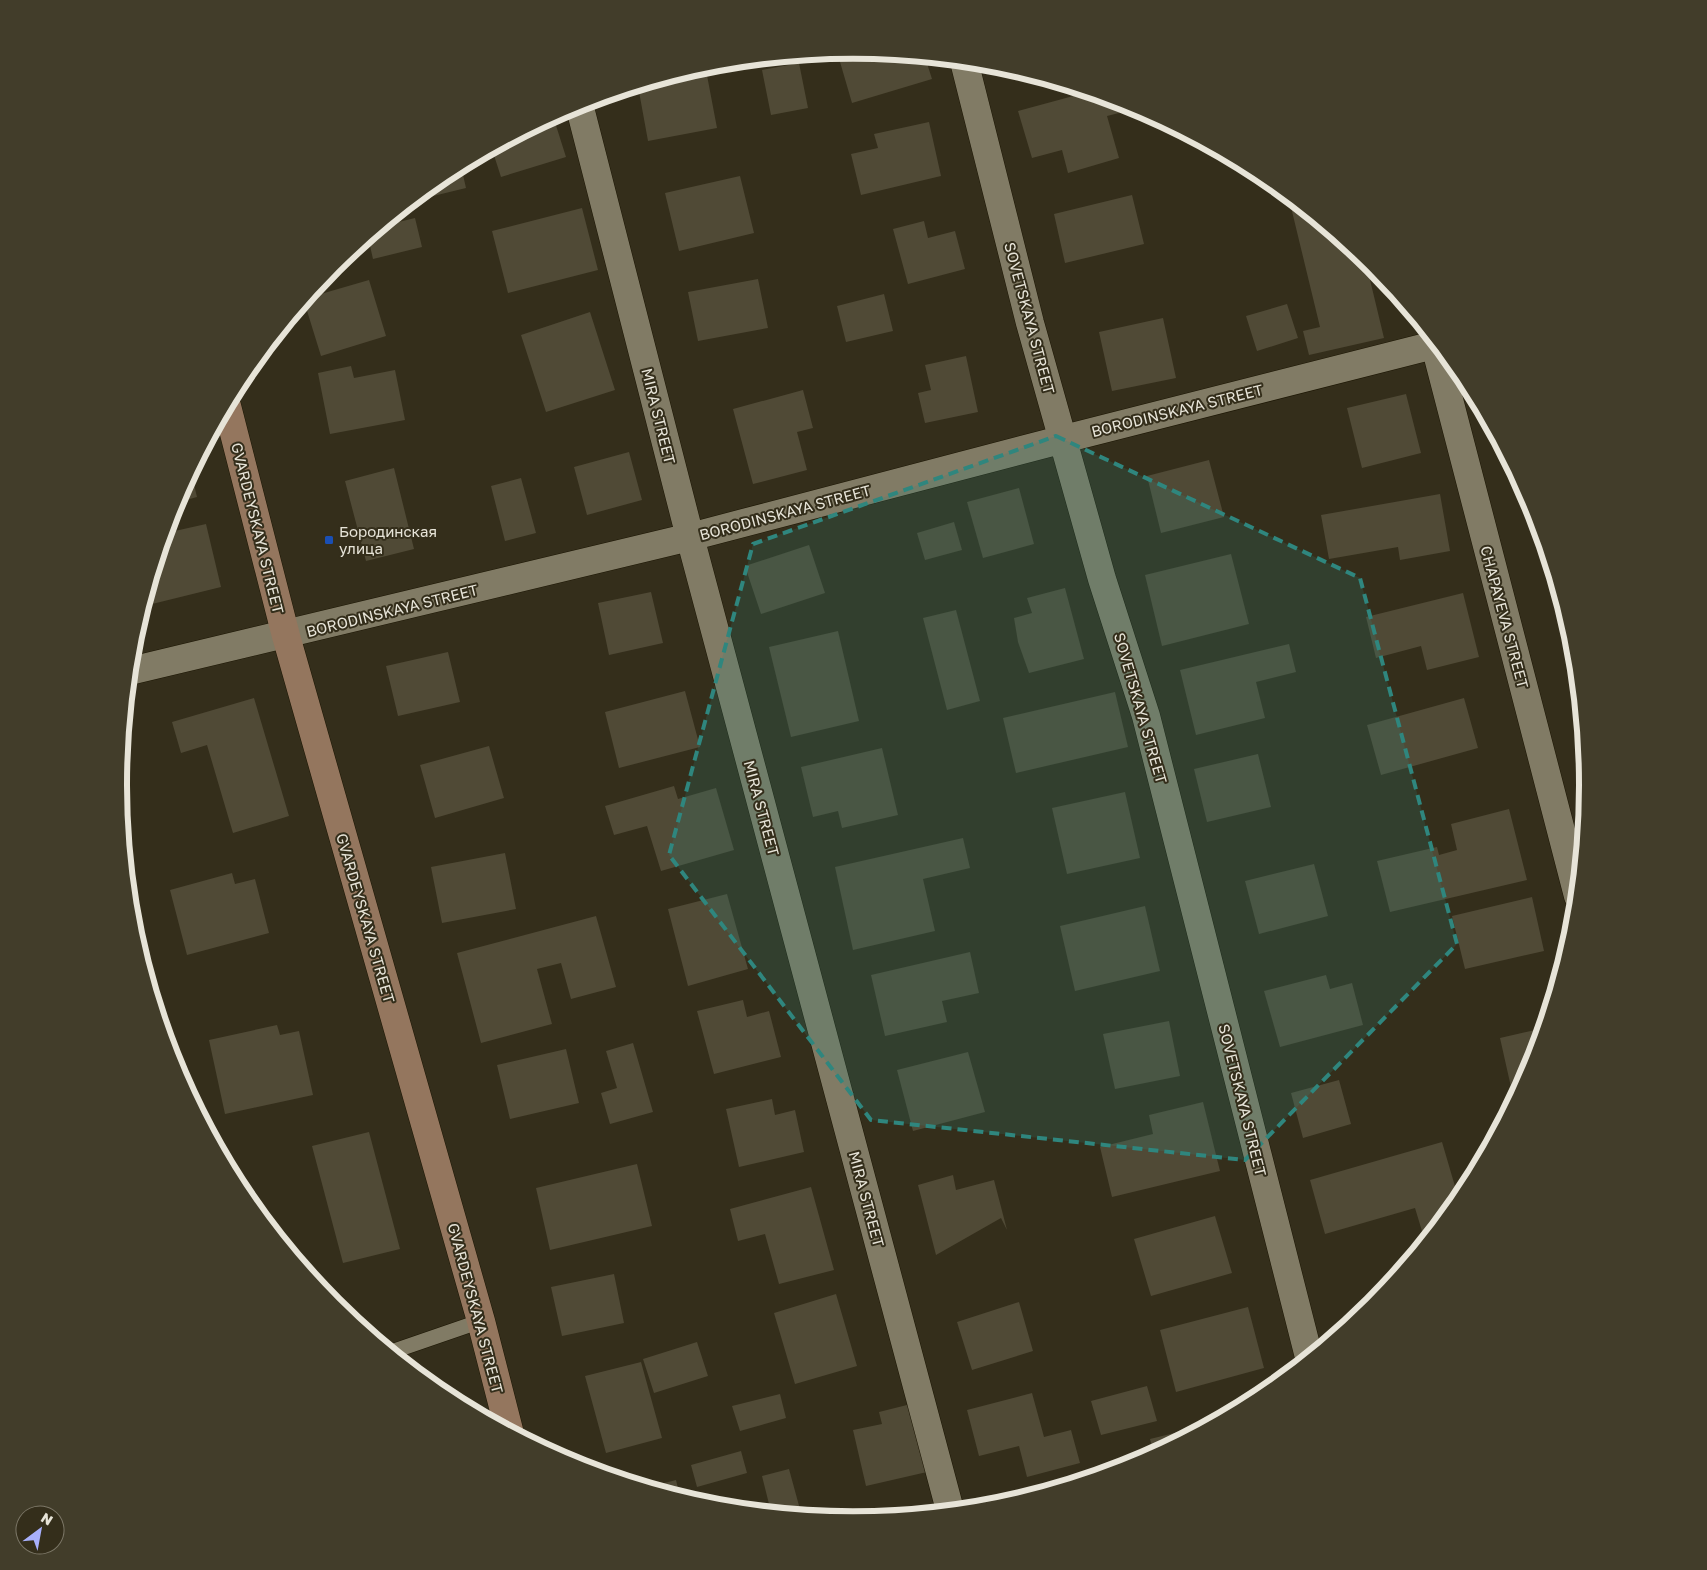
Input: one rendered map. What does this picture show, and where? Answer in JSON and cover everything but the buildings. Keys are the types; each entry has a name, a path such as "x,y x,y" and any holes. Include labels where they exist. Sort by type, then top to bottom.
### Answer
{"street":[{"name":"SOVETSKAYA STREET","path":"966,68 1030,323 1102,579 1146,716 1308,1351"},
{"name":"MIRA STREET","path":"581,112 690,538 949,1505"},
{"name":"BORODINSKAYA STREET","path":"136,670 286,636 690,538 1430,343"},
{"name":"CHAPAYEVA STREET","path":"1438,355 1574,880"},
{"name":"GVARDEYSKAYA STREET","path":"229,415 286,636 481,1321 507,1423"}],"lane":[{"path":"398,1350 481,1321"}],"highlighted area":[{"path":"1056,436 1360,578 1457,944 1245,1160 871,1120 669,855 753,544"}],"place":[{"name":"Бородинская улица","path":"329,540"}]}
